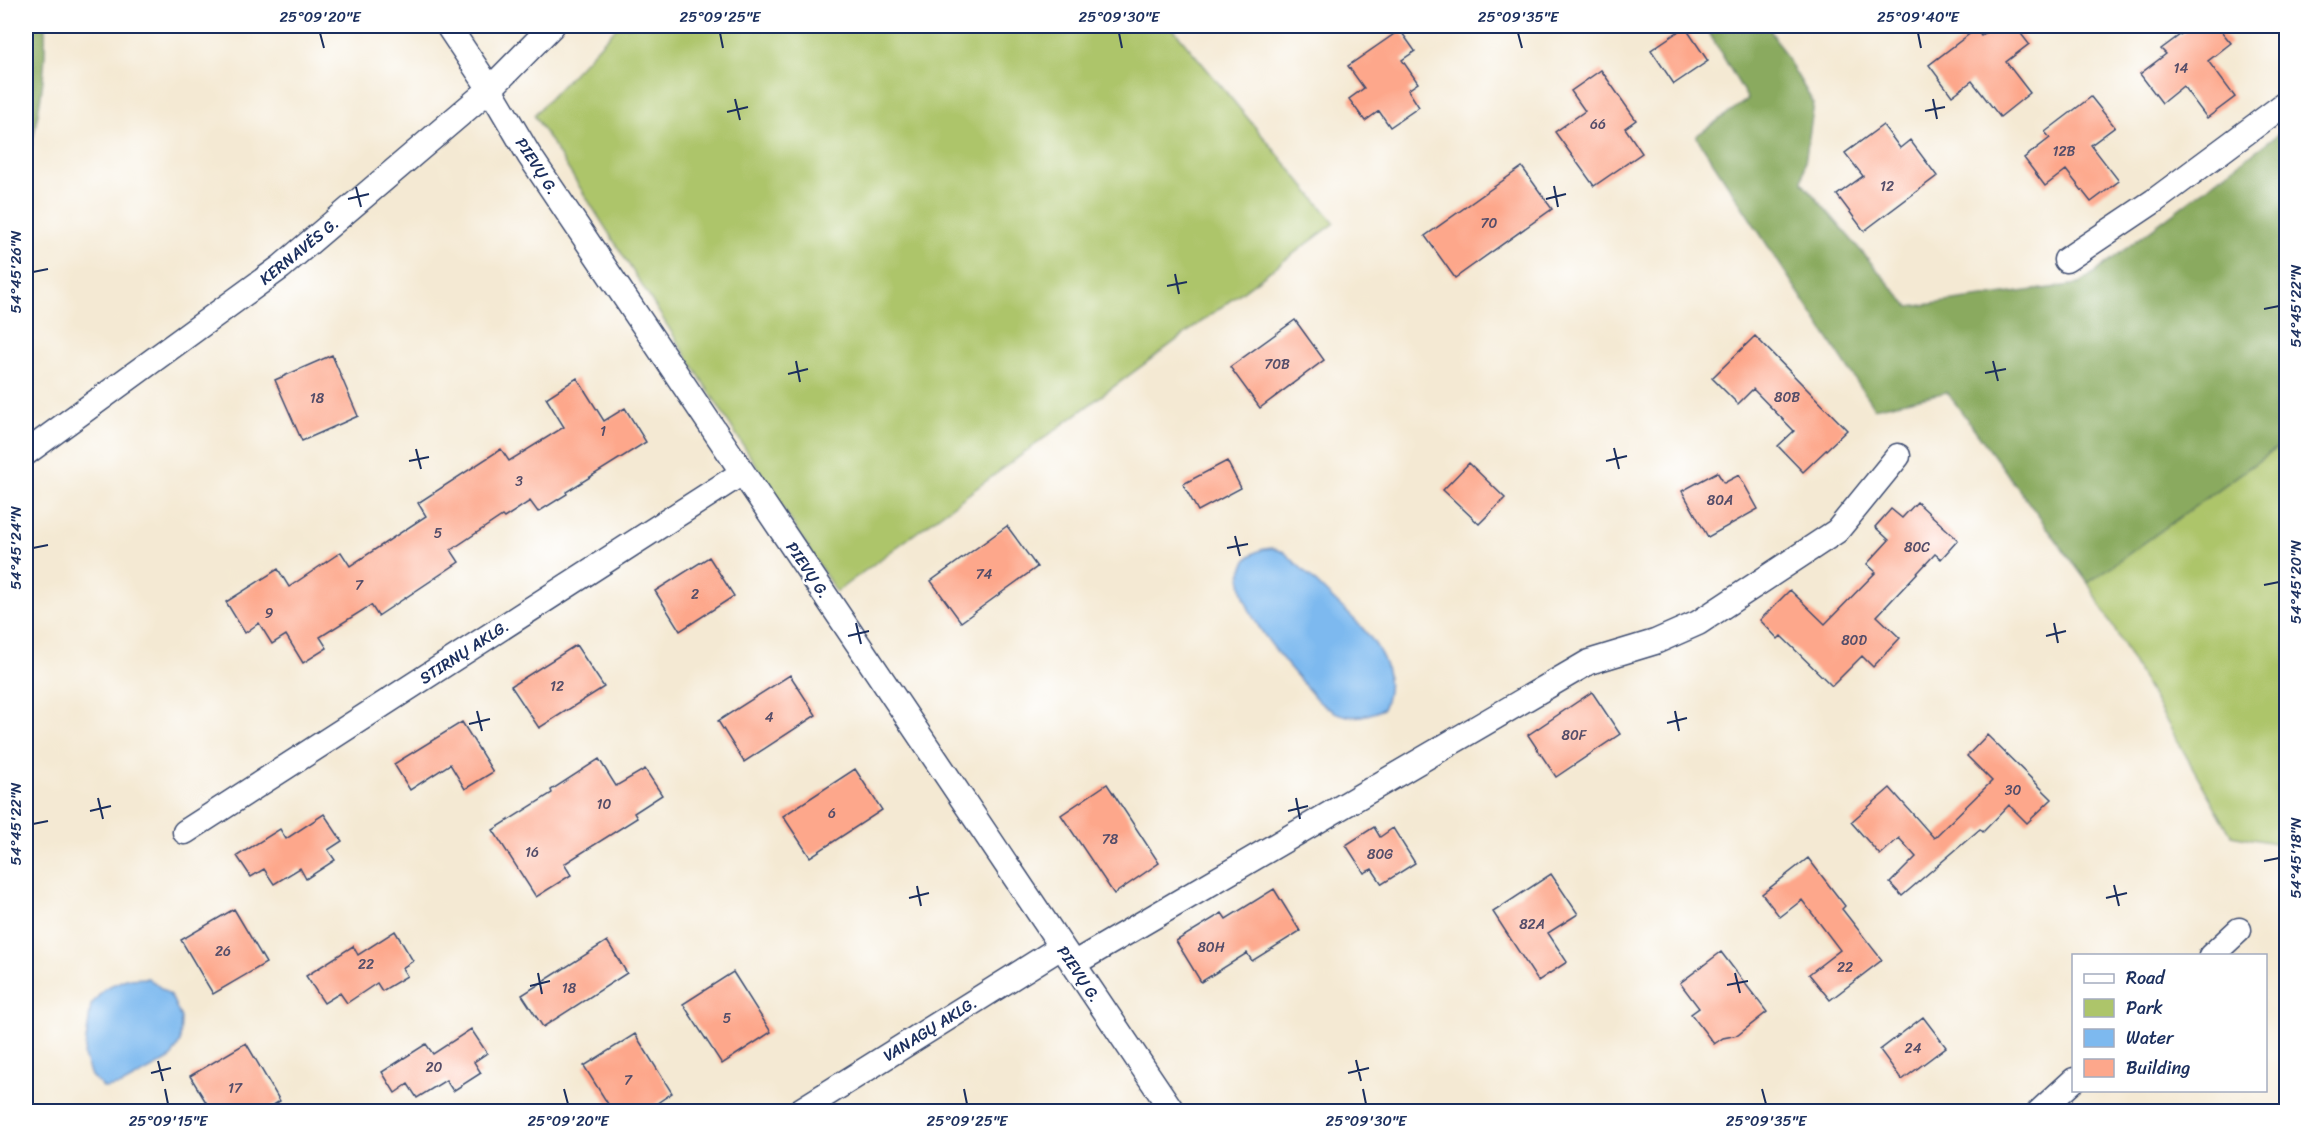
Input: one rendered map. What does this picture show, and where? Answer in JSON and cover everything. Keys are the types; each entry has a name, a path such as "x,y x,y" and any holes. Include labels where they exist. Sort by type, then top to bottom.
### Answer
{"street":[{"name":"PIEVŲ G.","path":"448,26 490,89 529,155 1173,1112"},
{"name":"KERNAVĖS G.","path":"26,453 281,267 490,89 552,26"},
{"path":"2066,260 2154,201 2286,103"},
{"name":"VANAGŲ AKLG.","path":"798,1112 1067,956 1589,662 1655,642 1698,623 1837,531 1898,456"},
{"name":"STIRNŲ AKLG.","path":"185,832 742,473"},
{"path":"2213,954 2239,930"},
{"path":"2039,1112 2072,1081"}],"green space":[{"path":"26,26 45,26 45,61 41,97 26,166"},
{"path":"618,26 1171,26 1335,223 836,592 534,115"},
{"path":"1705,26 1768,26 1814,104 1802,182 1909,307 2079,284 2286,128 2286,441 2088,583 1947,392 1874,408 1696,136 1748,99"},
{"path":"2286,441 2286,845 2231,835 2088,583"}],"water":[{"path":"1272,548 1284,552 1358,623 1378,648 1388,677 1388,692 1383,709 1357,716 1334,712 1318,701 1266,638 1245,601 1241,583 1243,567 1248,559 1258,551"},
{"path":"148,978 171,996 181,1018 180,1042 171,1058 122,1085 104,1088 91,1076 84,1056 91,1005 105,988 126,979"}],"building":[{"path":"1994,26 2015,26 2029,44 2006,62 2030,93 2000,117 1972,81 1952,96 1929,65 1976,29 1981,36"},
{"path":"2192,26 2217,26 2231,43 2208,61 2235,97 2207,118 2183,86 2162,103 2140,74 2166,54 2161,49"},
{"path":"1685,27 1708,61 1674,84 1651,50"},
{"path":"1400,30 1415,51 1402,60 1418,83 1408,90 1419,107 1390,127 1379,111 1365,121 1349,99 1364,88 1348,66"},
{"path":"1601,70 1636,120 1625,128 1642,153 1594,186 1555,132 1585,111 1571,91"},
{"path":"2091,97 2115,127 2091,145 2119,181 2091,202 2066,170 2045,186 2024,158 2050,138 2045,132"},
{"path":"1883,125 1900,148 1910,140 1937,176 1864,231 1837,195 1863,176 1845,153"},
{"path":"1522,167 1552,209 1455,278 1425,236"},
{"path":"1295,320 1324,360 1260,408 1230,367"},
{"path":"1755,336 1847,430 1803,472 1778,446 1794,431 1753,389 1738,404 1712,378"},
{"path":"332,355 358,416 302,441 275,380"},
{"path":"577,378 604,421 625,408 646,442 538,512 530,501 504,518 502,516 451,550 459,562 378,616 371,605 320,637 327,648 303,663 286,635 272,644 259,623 245,633 226,602 278,569 289,587 341,552 350,566 426,516 418,503 501,449 509,461 564,427 546,398"},
{"path":"1227,461 1241,488 1198,511 1183,484"},
{"path":"1469,463 1505,498 1479,524 1443,490"},
{"path":"1717,472 1724,483 1739,475 1758,509 1708,537 1682,491"},
{"path":"1917,502 1958,540 1941,559 1935,554 1877,616 1900,638 1873,667 1862,656 1832,686 1781,636 1778,639 1760,620 1790,590 1825,624 1876,572 1867,564 1889,540 1875,527 1891,509 1902,518"},
{"path":"1007,526 1037,567 961,622 931,581"},
{"path":"709,557 734,596 680,631 655,591"},
{"path":"576,645 604,687 539,728 511,686"},
{"path":"790,675 816,715 744,762 718,721"},
{"path":"1592,692 1620,734 1556,777 1528,735"},
{"path":"462,722 493,772 465,789 450,764 410,790 394,764"},
{"path":"1987,735 2052,799 2027,823 2009,805 1983,832 1980,829 1902,896 1890,883 1916,857 1899,838 1880,855 1851,822 1890,788 1934,838 1992,781 1967,756"},
{"path":"599,759 616,786 645,769 662,795 634,813 637,818 564,864 571,875 536,897 493,830 552,793 551,790"},
{"path":"855,769 882,810 810,857 783,816"},
{"path":"1107,784 1159,863 1114,894 1061,815"},
{"path":"324,814 342,841 328,850 335,860 306,879 300,868 274,884 264,869 251,877 237,856 280,829 286,839"},
{"path":"1374,827 1380,837 1393,828 1415,863 1382,884 1372,869 1364,873 1346,845"},
{"path":"1808,858 1845,906 1842,909 1882,960 1830,1000 1809,974 1840,950 1802,900 1780,917 1762,894"},
{"path":"1551,874 1578,914 1548,933 1567,962 1538,981 1493,912"},
{"path":"1274,889 1300,931 1252,961 1247,953 1201,982 1176,941 1222,913 1226,919"},
{"path":"234,909 266,963 213,994 181,940"},
{"path":"395,931 413,961 402,968 407,976 382,991 377,983 347,1003 340,993 324,1003 306,976 353,946 358,955"},
{"path":"607,941 627,973 543,1027 522,995"},
{"path":"1721,952 1767,1012 1738,1035 1723,1038 1714,1044 1691,1014 1699,1008 1680,983"},
{"path":"733,972 771,1032 722,1064 683,1004"},
{"path":"1923,1017 1946,1047 1902,1080 1880,1050"},
{"path":"471,1029 487,1053 474,1062 481,1073 453,1091 446,1080 417,1098 408,1084 395,1093 382,1072 426,1044 433,1054"},
{"path":"635,1034 672,1093 644,1112 613,1112 584,1066"},
{"path":"246,1043 280,1101 262,1112 212,1112 190,1076"}]}
